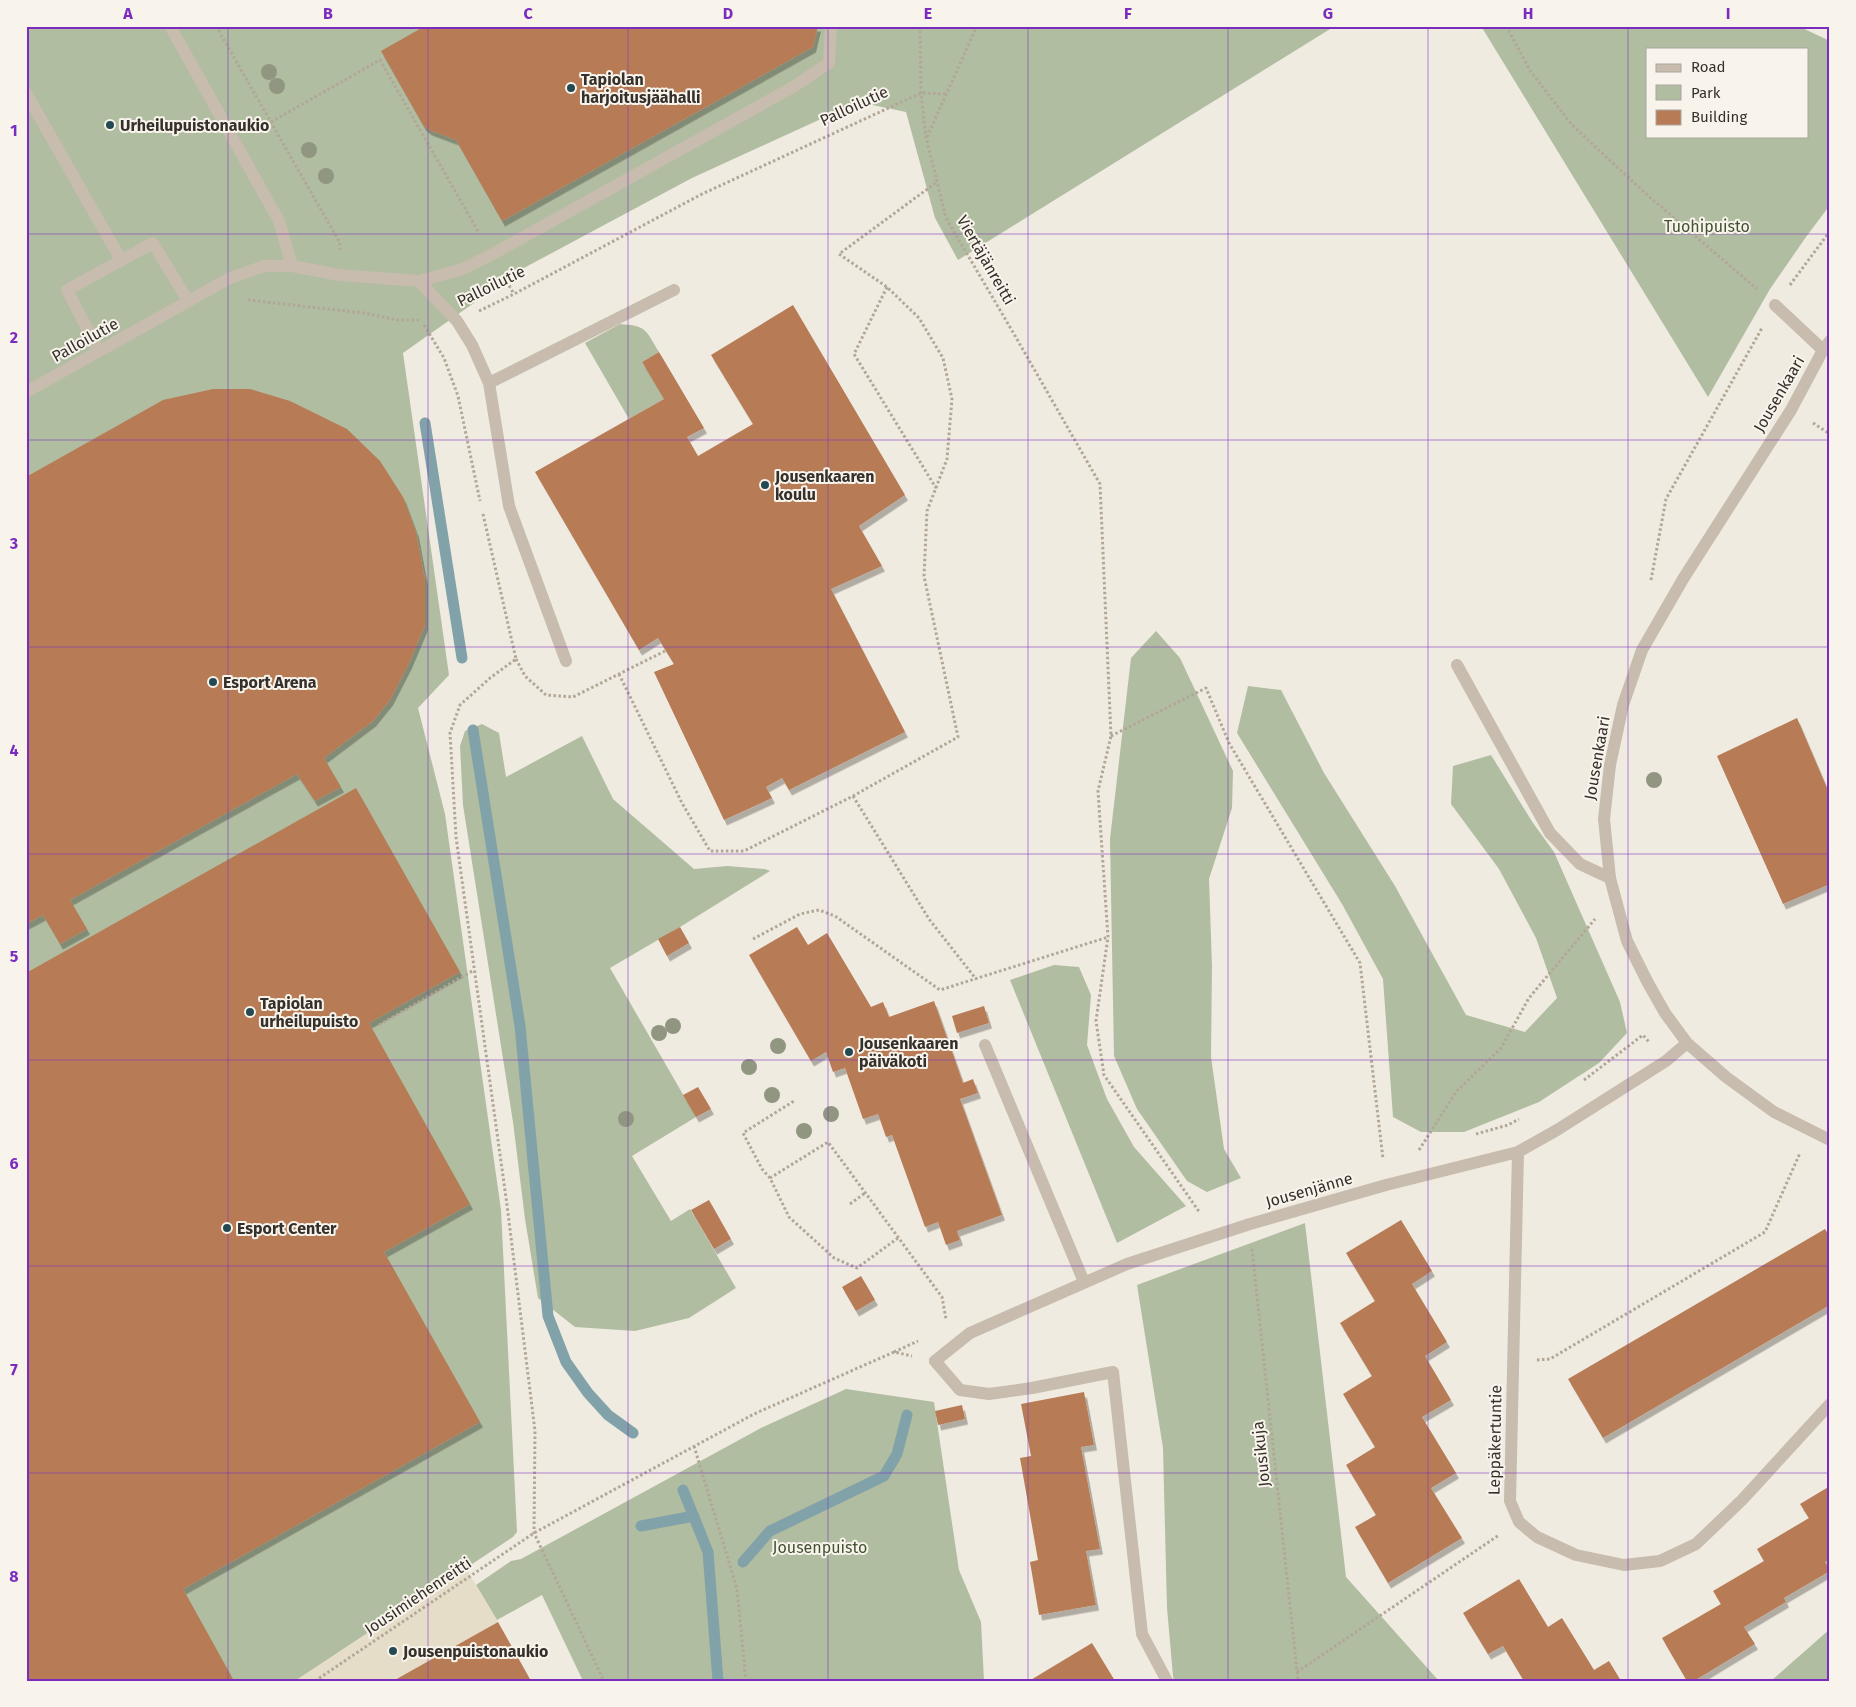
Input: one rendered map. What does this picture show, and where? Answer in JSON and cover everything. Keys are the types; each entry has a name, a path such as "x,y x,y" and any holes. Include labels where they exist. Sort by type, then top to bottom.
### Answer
{"street":[{"path":"170,26 279,221 292,266"},
{"path":"419,281 460,270 491,255 793,87 829,63 831,26"},
{"path":"26,93 122,260"},
{"path":"99,351 68,290 153,242 188,301"},
{"name":"Palloilutie","path":"26,392 230,278 264,266 292,266 339,275 419,281 457,321"},
{"path":"490,383 674,290"},
{"path":"1775,304 1826,346"},
{"path":"457,321 472,345 490,383 509,506 566,661"},
{"name":"Jousenkaari","path":"1826,346 1790,410 1683,579 1642,650 1623,705 1610,765 1604,819 1610,878 1627,941 1665,1013 1687,1044 1726,1077 1774,1112 1830,1140"},
{"path":"1457,665 1550,833 1580,864 1610,878"},
{"name":"Jousenjänne","path":"935,1360 970,1333 1127,1264 1250,1224 1386,1185 1518,1152 1666,1061 1687,1044"},
{"path":"985,1045 1084,1282"},
{"name":"Leppäkertuntie","path":"1518,1152 1510,1501 1519,1522"},
{"path":"935,1360 960,1390 989,1394 1032,1388 1113,1372 1142,1634 1166,1681"},
{"path":"1519,1522 1538,1537 1576,1555 1624,1565 1660,1561 1696,1544 1742,1500 1830,1404"}],"path":[{"path":"216,26 340,243 339,275 334,309"},
{"name":"Viertäjänreitti","path":"920,26 922,93 926,137 946,218 1100,484 1111,736"},
{"path":"926,137 977,26"},
{"path":"1506,26 1531,72 1572,125 1645,193 1775,304"},
{"path":"271,122 380,60 514,294"},
{"name":"Palloilutie","path":"457,321 514,294 702,194 922,93 946,94"},
{"path":"618,674 682,802 710,851 744,851 853,796 958,737 924,576 927,511 947,459 952,399 943,358 919,318 887,287 839,254 937,182"},
{"path":"887,287 854,354 936,488"},
{"path":"243,300 334,309 398,320 457,321"},
{"path":"421,320 444,358 458,396 516,659 490,678 460,705 450,733 456,837 507,1205 535,1431 534,1533 604,1681"},
{"path":"1209,1238 1200,1213 1104,1075 1096,1020 1108,937 1098,791 1111,736 1206,688 1229,743 1360,963 1386,1185"},
{"path":"853,796 929,919 976,978"},
{"path":"753,939 800,914 819,910 835,916 940,990 1108,937"},
{"path":"1419,1150 1456,1092 1501,1048 1529,998 1595,918"},
{"path":"379,1025 474,970"},
{"path":"794,1101 744,1133 762,1168 770,1178 789,1217 834,1258 856,1268 898,1238"},
{"path":"770,1178 828,1142 942,1297 947,1327"},
{"path":"1512,1362 1550,1359 1765,1232 1801,1150"},
{"path":"850,1204 865,1193"},
{"name":"Jousikuja","path":"1250,1224 1298,1681"},
{"name":"Jousimiehenreitti","path":"315,1681 534,1533 754,1414 894,1352 935,1360"},
{"path":"694,1446 737,1589 746,1681"},
{"path":"1296,1672 1519,1522"}],"green space":[{"name":"Tapiolan urheilupuisto","path":"26,26 1335,26 958,260 935,218 906,112 858,102 692,178 522,269 403,353 449,675 418,708 445,814 501,1210 517,1532 513,1537 295,1681 26,1681"},
{"name":"Tuohipuisto","path":"1481,26 1798,26 1830,41 1830,205 1770,289 1708,397"},
{"path":"620,324 641,328 651,338 659,352 642,362 664,399 629,419 585,343"},
{"path":"1156,631 1180,658 1233,771 1232,808 1209,879 1212,966 1211,1057 1224,1149 1241,1178 1207,1192 1187,1181 1137,1109 1114,1056 1110,839 1131,658"},
{"path":"1248,686 1281,690 1324,773 1395,886 1466,1015 1525,1032 1557,998 1536,938 1499,869 1451,804 1453,766 1491,755 1533,823 1554,852 1620,1002 1627,1033 1599,1063 1539,1102 1464,1132 1421,1132 1393,1117 1383,979 1342,904 1237,733"},
{"path":"482,724 499,733 506,777 582,736 613,799 694,869 727,866 770,871 610,968 696,1117 632,1156 671,1221 690,1209 736,1288 689,1318 635,1331 575,1327 538,1298 525,1219 513,1122 463,805 460,746 465,731"},
{"path":"1054,965 1079,967 1091,995 1087,1045 1107,1099 1134,1147 1186,1206 1117,1243 1010,980"},
{"path":"1305,1223 1346,1577 1439,1681 1174,1681 1167,1608 1163,1448 1137,1285"},
{"name":"Jousenpuisto","path":"846,1389 934,1402 959,1570 981,1622 984,1681 583,1681 542,1595 497,1620 476,1585 511,1561 521,1559 761,1428"},
{"path":"1830,1629 1830,1681 1771,1681"}],"shaded area":[{"name":"Jousenpuistonaukio","path":"466,1568 498,1622 393,1681 295,1681"}],"building":[{"name":"Tapiolan harjoitusjäähalli","path":"425,26 818,26 813,47 502,221 456,140 429,130 423,125 381,51"},
{"path":"793,305 905,495 859,526 882,566 831,589 905,732 789,790 782,778 766,787 772,798 724,820 654,672 674,664 658,638 639,650 535,472 664,399 642,362 659,352 704,428 687,437 698,456 753,424 711,355"},
{"name":"Esport Arena","path":"213,389 250,389 290,401 347,429 380,461 403,497 416,532 425,580 425,625 409,663 390,700 373,721 324,758 341,787 315,801 297,774 70,900 87,929 60,944 43,915 26,924 26,477 163,400"},
{"path":"1797,718 1830,795 1830,884 1783,904 1717,756"},
{"name":"Esport Center","path":"356,788 460,972 369,1023 470,1204 384,1252 480,1422 183,1589 234,1681 26,1681 26,973"},
{"path":"680,927 689,943 667,956 658,939"},
{"name":"Jousenkaaren päiväkoti","path":"797,927 808,945 827,933 871,1007 883,1002 889,1017 934,1001 963,1083 973,1079 978,1093 960,1099 1002,1215 957,1231 960,1240 946,1245 938,1222 925,1227 892,1135 886,1137 878,1114 863,1119 845,1068 833,1072 826,1052 811,1061 749,955"},
{"path":"984,1006 989,1023 957,1033 952,1016"},
{"path":"698,1087 711,1109 696,1117 683,1095"},
{"path":"709,1200 731,1239 714,1249 691,1210"},
{"path":"1401,1220 1432,1271 1412,1284 1447,1342 1425,1356 1451,1400 1422,1417 1456,1473 1431,1488 1462,1538 1388,1583 1355,1527 1376,1515 1346,1465 1375,1447 1343,1394 1372,1376 1340,1323 1375,1301 1346,1253"},
{"path":"1825,1229 1830,1237 1830,1305 1603,1438 1568,1379"},
{"path":"861,1276 875,1300 856,1311 842,1287"},
{"path":"1084,1392 1094,1445 1081,1447 1100,1549 1086,1551 1096,1605 1039,1615 1030,1562 1038,1560 1020,1458 1031,1456 1021,1404"},
{"path":"962,1405 965,1419 938,1425 935,1411"},
{"path":"1830,1486 1830,1559 1825,1562 1830,1571 1784,1598 1786,1602 1744,1627 1755,1644 1694,1681 1687,1681 1662,1638 1721,1604 1713,1591 1764,1561 1757,1549 1809,1518 1800,1504"},
{"path":"1519,1579 1548,1627 1562,1618 1594,1670 1609,1661 1621,1681 1524,1681 1503,1646 1488,1654 1463,1613"},
{"path":"498,1622 531,1681 393,1681"},
{"path":"1092,1643 1115,1681 1029,1681"}],"waterway":[{"path":"425,423 462,658"},
{"path":"473,730 520,1026 548,1316 566,1362 588,1393 608,1415 633,1433"},
{"path":"743,1562 770,1531 884,1476 897,1454 907,1415"},
{"path":"683,1490 708,1552 718,1681"},
{"path":"641,1526 694,1516"}],"place":[{"name":"Tapiolan harjoitusjäähalli","path":"571,88"},
{"name":"Urheilupuistonaukio","path":"110,125"},
{"name":"Jousenkaaren koulu","path":"765,485"},
{"name":"Esport Arena","path":"213,682"},
{"name":"Tapiolan urheilupuisto","path":"250,1012"},
{"name":"Jousenkaaren päiväkoti","path":"849,1052"},
{"name":"Esport Center","path":"227,1228"},
{"name":"Jousenpuistonaukio","path":"393,1651"}]}
